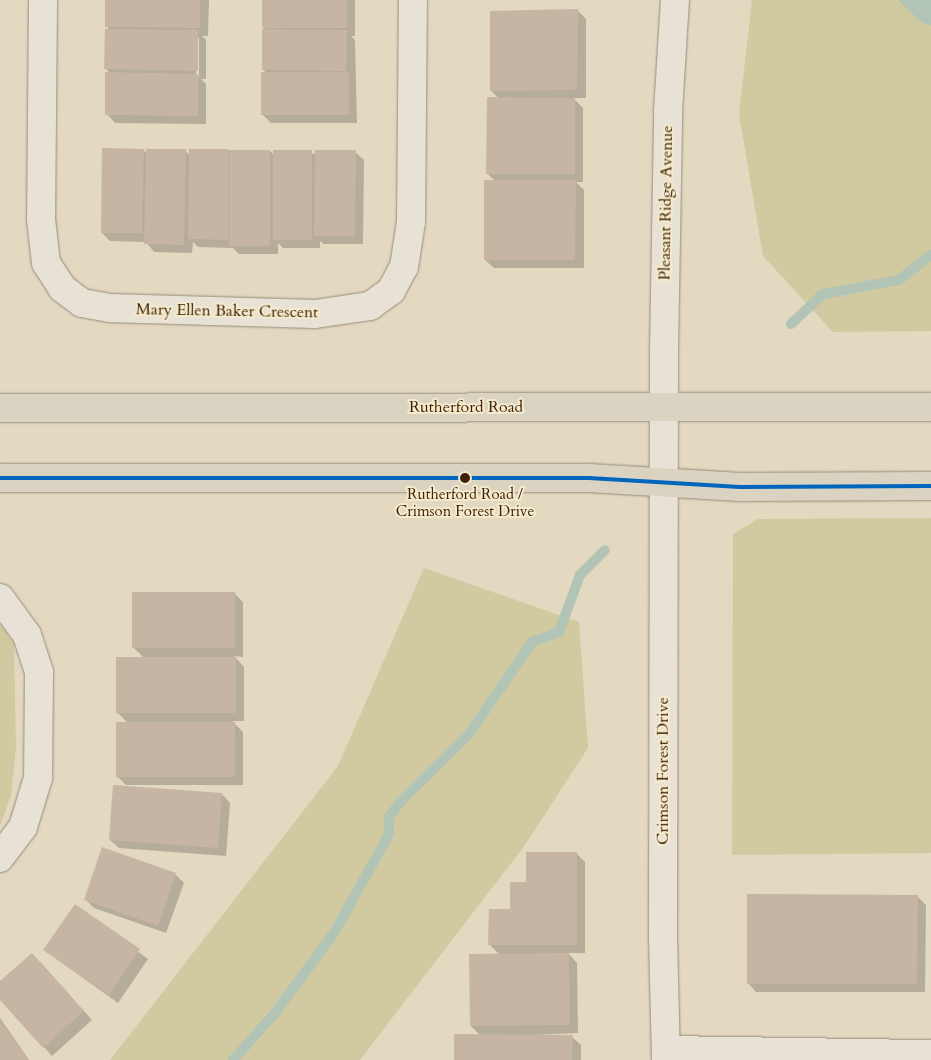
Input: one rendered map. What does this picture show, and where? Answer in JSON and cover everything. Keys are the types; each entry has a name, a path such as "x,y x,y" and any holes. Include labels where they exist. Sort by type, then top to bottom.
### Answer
{"main road":[{"name":"Rutherford Road","path":"0,408 931,407"},
{"path":"0,478 589,478 740,487 931,486"}],"street":[{"name":"Mary Ellen Baker Crescent","path":"44,0 41,219 46,263 62,288 82,302 109,308 316,314 356,311 370,306 390,290 404,267 411,222 413,0"},
{"name":"Pleasant Ridge Avenue","path":"666,482 668,110 675,0"},
{"name":"Crimson Forest Drive","path":"666,482 663,941 666,1055"},
{"path":"0,598 27,635 39,682 38,778 23,827 0,858"},
{"path":"666,1055 917,1056"}],"shaded area":[{"path":"752,0 931,0 931,331 833,332 763,256 739,114"},
{"path":"898,0 931,0 931,25 922,23"},
{"path":"931,518 931,853 732,855 733,534 758,519"},
{"path":"424,568 579,622 588,748 525,845 360,1060 110,1060 338,766"},
{"path":"0,624 14,644 16,747 11,796 0,826"}],"building":[{"path":"105,0 200,0 200,28 105,27"},
{"path":"262,0 347,0 347,28 262,28"},
{"path":"578,9 577,90 490,91 490,11"},
{"path":"105,29 198,30 198,71 104,69"},
{"path":"262,29 347,30 346,71 262,70"},
{"path":"105,72 198,74 198,116 105,115"},
{"path":"261,72 349,72 349,115 261,115"},
{"path":"487,97 575,98 575,174 486,174"},
{"path":"102,148 144,149 142,233 101,233"},
{"path":"146,149 186,149 184,245 144,244"},
{"path":"189,149 228,149 228,240 188,239"},
{"path":"229,150 270,150 270,246 229,246"},
{"path":"273,150 312,150 312,240 273,240"},
{"path":"315,150 356,150 355,236 314,236"},
{"path":"484,180 576,180 575,260 484,260"},
{"path":"132,592 235,592 235,648 132,648"},
{"path":"116,657 236,657 236,713 116,713"},
{"path":"116,722 235,722 235,777 116,777"},
{"path":"113,785 222,793 218,848 109,840"},
{"path":"102,847 176,873 158,926 84,900"},
{"path":"526,852 577,852 577,945 488,945 489,909 510,909 510,882 526,882"},
{"path":"747,894 918,895 917,984 747,984"},
{"path":"75,904 140,949 109,995 43,950"},
{"path":"32,953 84,1011 43,1048 0,1000 0,981"},
{"path":"569,953 570,1025 470,1026 469,954"},
{"path":"0,1020 28,1060 0,1060"},
{"path":"454,1034 573,1035 572,1060 454,1060"}],"waterway":[{"path":"791,324 823,294 899,280 931,255"},
{"path":"233,1060 275,1013 334,933 389,834 389,817 401,801 469,734 532,642 559,632 580,575 605,550"}],"transit line":[{"path":"0,478 589,478 740,487 931,486"}],"place":[{"name":"Rutherford Road / Crimson Forest Drive","path":"465,478"}]}
